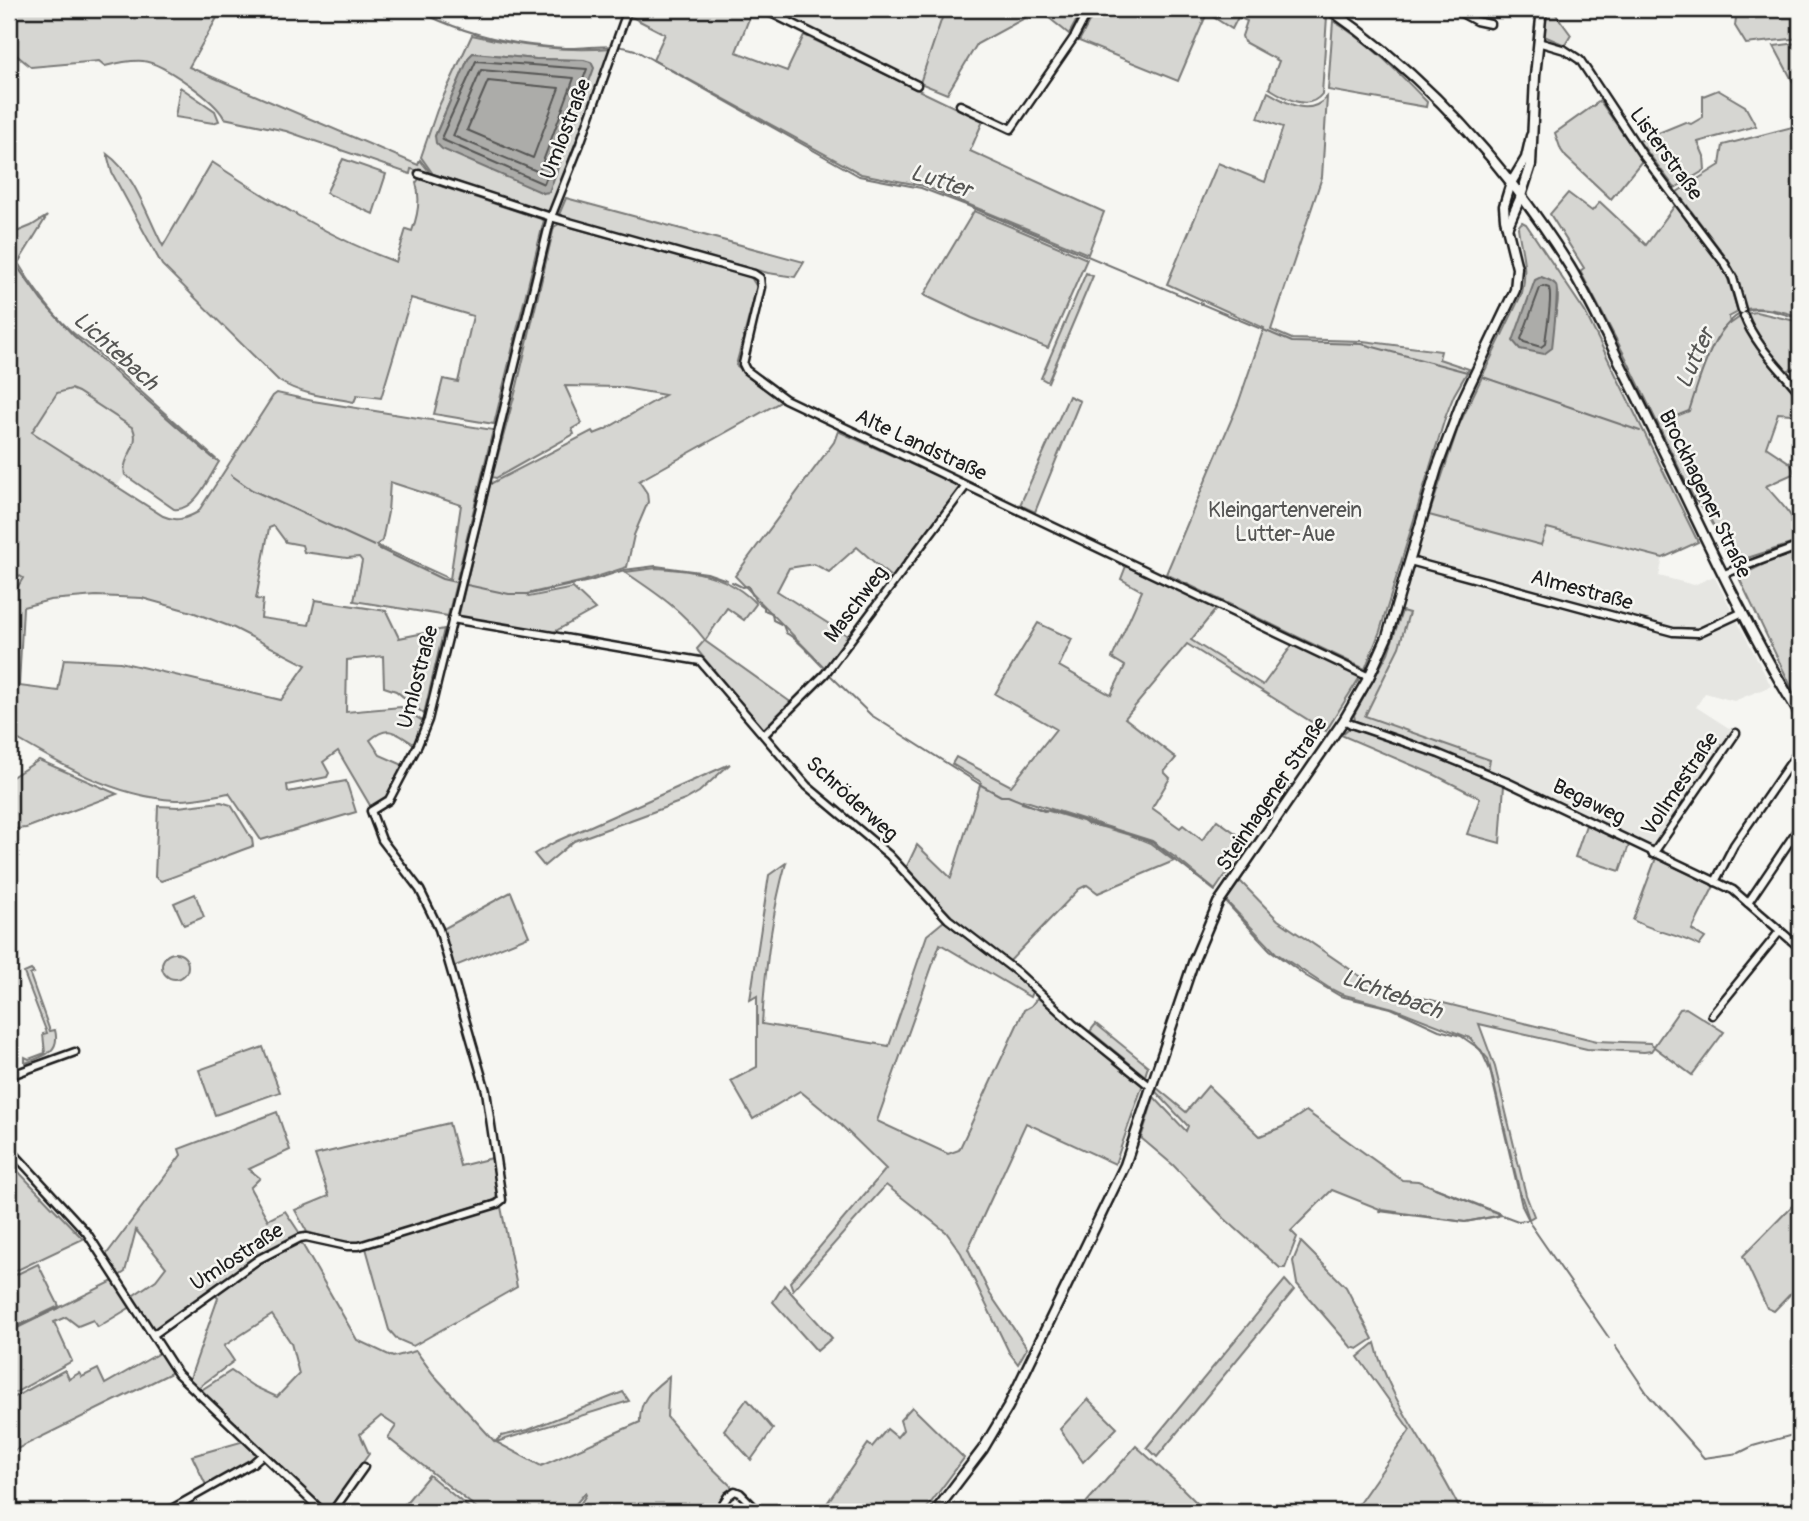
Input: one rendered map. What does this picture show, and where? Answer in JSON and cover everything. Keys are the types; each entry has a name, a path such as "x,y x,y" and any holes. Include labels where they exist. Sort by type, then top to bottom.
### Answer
{"main road":[{"name":"Brockhagener Straße","path":"1329,9 1422,84 1477,141 1521,196 1558,249 1590,302 1743,612 1800,716"},
{"name":"Steinhagener Straße","path":"1508,226 1531,165 1542,9"},
{"name":"Steinhagener Straße","path":"935,1512 997,1427 1125,1165 1194,960 1218,904 1344,720 1369,677 1387,637 1437,468 1462,401 1515,290 1517,268 1504,219 1504,206 1511,183 1526,158 1531,136"}],"street":[{"name":"Umlostraße","path":"153,1335 259,1259 300,1238 359,1247 497,1204 502,1200 486,1091 439,929 420,890 382,840 371,811 389,800 428,720 551,217 628,9"},
{"path":"763,9 917,85"},
{"path":"960,105 1011,129 1074,36 1089,9"},
{"path":"1454,9 1476,21 1490,24"},
{"name":"Listerstraße","path":"1538,43 1565,50 1580,60 1642,154 1725,264 1733,278 1748,327 1800,393"},
{"name":"Alte Landstraße","path":"419,174 551,217 754,274 760,278 761,287 743,357 746,370 785,399 1369,677"},
{"name":"Maschweg","path":"764,735 825,674 966,486"},
{"path":"1724,574 1800,546"},
{"name":"Almestraße","path":"1410,561 1673,632 1698,633 1743,612"},
{"name":"Schröderweg","path":"452,619 700,661 807,786 889,855 948,919 1017,972 1073,1024 1151,1087"},
{"name":"Begaweg","path":"1344,720 1507,782 1733,890 1800,948"},
{"name":"Vollmestraße","path":"1653,854 1736,733"},
{"path":"1715,882 1734,845 1800,750"},
{"path":"1748,903 1800,826"},
{"path":"1712,1015 1780,931"},
{"path":"9,1076 75,1052"},
{"path":"9,1148 87,1233 178,1374 323,1512"},
{"path":"166,1512 253,1463 262,1455"},
{"path":"332,1512 363,1467"},
{"path":"717,1512 734,1491 740,1493 759,1512"}],"shaded area":[{"path":"765,9 945,9 920,83"},
{"path":"64,389 78,392 134,428 136,440 124,464 125,475 117,486 32,432 57,393"},
{"path":"1429,515 1541,545 1547,528 1663,558 1659,576 1694,585 1714,576 1771,686 1734,701 1705,693 1696,707 1732,730 1653,846 1648,847 1488,769 1490,760 1365,717 1399,647 1409,613 1402,611"}],"green space":[{"path":"9,9 222,9 189,67 418,165 420,160 429,171 411,169 410,174 286,131 224,118 211,102 188,84 152,63 128,61 105,66 99,61 31,67 9,49"},
{"path":"632,9 747,9 752,11 736,52 787,71 804,35 983,121 970,151 1104,212 1088,254 924,186 861,174 653,60 665,34 628,15"},
{"path":"945,9 1033,9 1025,18 977,44 947,94 920,83"},
{"path":"1038,9 1083,9 1069,34"},
{"path":"1096,9 1316,9 1327,16 1322,94 1303,103 1269,88 1279,61 1244,42 1242,36 1247,21 1238,17 1232,29 1207,13 1178,81 1079,41"},
{"path":"1547,9 1552,9 1571,35 1565,45 1544,36"},
{"path":"1737,9 1800,9 1800,38 1746,44 1735,26"},
{"path":"1333,21 1383,58 1427,102 1426,107 1328,90"},
{"path":"472,35 541,47 611,48 549,213 433,174 421,157 437,110","holes":["473,53 584,60 543,193 435,136"]},
{"path":"1797,43 1800,49 1800,95 1774,46"},
{"path":"180,87 215,111 219,121 213,123 175,117"},
{"path":"1718,90 1745,106 1756,126 1698,142 1704,156 1705,170 1675,188 1639,141 1685,122 1691,124 1703,117 1703,96"},
{"name":"Kleingartenverein Lutter-Aue","path":"1268,92 1291,104 1306,107 1320,103 1327,97 1322,177 1271,330 1292,339 1363,341 1441,351 1439,359 1469,369 1445,418 1380,631 1365,669 1166,574 1238,404 1264,328 1167,284 1218,163 1265,182 1283,127 1258,118"},
{"path":"1600,101 1642,161 1611,199 1566,157 1555,133"},
{"path":"1800,125 1800,317 1773,310 1745,309 1728,260 1677,192 1720,165 1723,145"},
{"path":"107,154 117,162 133,184 163,246 212,162 324,230 396,262 406,229 412,231 416,219 419,201 416,183 419,179 544,220 494,424 434,414 443,379 458,382 473,316 411,298 381,398 357,395 354,402 306,392 279,381 162,265 112,173"},
{"path":"343,159 386,174 373,214 326,193"},
{"path":"1568,193 1592,211 1600,202 1646,245 1676,204 1724,266 1738,312 1729,317 1730,324 1740,317 1757,344 1800,398 1800,418 1778,413 1766,447 1790,463 1795,473 1766,486 1792,518 1800,541 1738,561 1728,557 1710,519 1694,499 1626,358 1580,271 1584,268 1550,214"},
{"path":"566,198 804,262 795,277 768,273 558,217"},
{"path":"974,211 1087,259 1048,348 972,318 924,295"},
{"path":"47,216 18,263 48,307 219,462 195,499 182,508 174,509 125,475 126,463 135,441 133,428 78,392 71,389 57,393 32,432 163,516 180,519 198,512 277,393 493,430 448,616 354,601 362,561 359,557 304,552 302,545 286,542 274,526 269,528 256,599 263,600 261,618 309,625 315,600 386,611 399,638 444,629 424,714 396,691 384,687 383,656 347,660 346,712 401,707 424,722 414,744 387,731 370,740 380,755 403,765 389,795 371,807 338,751 323,762 329,773 327,777 287,785 288,792 346,781 356,812 261,840 229,793 182,800 131,793 88,777 9,734 9,601 23,578 9,569 9,235","holes":["390,482 461,505 450,579 376,545 382,541","96,596 142,598 192,612 234,628 306,665 281,700 120,662 64,659 58,691 19,686 23,607 50,600"]},
{"path":"1522,222 1526,224 1585,312 1698,542 1663,558 1547,528 1541,545 1429,515 1459,425 1522,293 1524,267 1518,227","holes":["1541,277 1550,282 1558,295 1552,340"]},
{"path":"559,224 750,276 757,287 736,365 782,401 639,481 647,493 648,502 634,535 627,567 584,581 527,594 529,597 573,588 595,609 552,633 458,618 490,484 592,431 594,434 604,430 665,395 619,387 565,386 582,423 572,429 574,434 496,478 492,477 517,386 554,227"},
{"path":"1086,273 1093,276 1048,382 1041,378"},
{"path":"1756,312 1800,322 1800,366 1786,371 1769,351 1745,314"},
{"path":"1069,396 1080,401 1035,512 1020,505"},
{"path":"838,431 962,487 892,578 857,547 829,572 814,564 789,568 777,591 848,636 826,669 735,576 834,442"},
{"path":"1800,552 1800,705 1740,580 1742,575 1772,560"},
{"path":"1126,566 1217,608 1191,640 1263,685 1293,644 1355,672 1360,677 1326,731 1187,644 1125,718 1176,758 1164,772 1170,778 1152,808 1180,828 1183,825 1202,840 1217,820 1248,842 1215,890 1152,841 1023,800 1022,803 1133,836 1150,843 1174,861 1098,893 1087,885 1079,889 1008,963 952,918 906,868 917,845 951,878 981,782 952,764 956,757 1011,786 1056,729 995,694 1038,623 1072,639 1059,666 1111,695 1125,666 1112,658 1142,591 1121,579"},
{"path":"656,568 684,570 723,580 746,594 756,604 744,620 727,608 705,641 792,703 766,728 762,728 698,651 705,640 687,619 625,572"},
{"path":"1402,611 1409,613 1399,647 1365,716 1490,760 1488,769 1355,721 1354,715 1388,653"},
{"path":"1348,729 1425,753 1504,785 1500,843 1467,834 1480,798 1435,775 1341,735"},
{"path":"39,760 117,794 26,828 16,829 9,845 9,779"},
{"path":"730,764 699,792 685,800 574,841 544,866 534,854 557,841"},
{"path":"221,802 231,805 252,839 253,846 161,881 155,877 158,806 178,807"},
{"path":"1586,825 1629,845 1620,871 1575,857"},
{"path":"1656,858 1714,886 1692,930 1705,938 1699,946 1633,920"},
{"path":"786,863 776,902 762,1024 889,1046 927,935 944,921 1016,976 1032,992 1030,997 940,944 877,1121 948,1154 959,1150 1024,1010 1038,997 1143,1084 1115,1164 1026,1123 968,1249 990,1294 1027,1348 1018,1364 1009,1352 961,1253 946,1232 886,1185 793,1290 790,1282 886,1169 839,1123 800,1091 753,1119 731,1081 757,1067 757,996 750,1000 769,875"},
{"path":"1240,881 1278,920 1360,976 1411,995 1597,1041 1650,1043 1654,1046 1680,1009 1686,1008 1724,1032 1692,1075 1654,1047 1651,1051 1644,1052 1587,1049 1479,1024 1495,1067 1526,1195 1534,1216 1529,1219 1519,1189 1488,1059 1470,1038 1393,1008 1341,994 1276,953 1226,901"},
{"path":"511,892 529,936 453,967 443,929"},
{"path":"195,894 204,917 184,925 174,903"},
{"path":"175,953 184,957 188,966 184,975 175,979 166,975 162,966 166,957"},
{"path":"31,970 34,973 30,975 50,1031 55,1030 56,1038 49,1053 25,1063 25,1057 29,1059 45,1053 43,1034 47,1033 24,973"},
{"path":"1096,1024 1148,1066 1145,1076 1090,1031"},
{"path":"263,1047 280,1092 215,1115 199,1070"},
{"path":"1208,1086 1260,1136 1282,1127 1306,1111 1402,1180 1418,1181 1499,1213 1498,1216 1465,1222 1382,1210 1332,1190 1291,1231 1297,1237 1285,1268 1280,1268 1225,1219 1173,1165 1141,1138 1154,1097 1186,1131 1188,1126 1156,1092 1157,1088 1186,1112"},
{"path":"277,1112 290,1150 249,1169 260,1178 250,1188 268,1220 285,1211 301,1235 260,1256 154,1332 131,1297 156,1280 166,1267 136,1230 125,1272 119,1276 106,1255 181,1155 179,1149"},
{"path":"449,1123 460,1166 492,1158 498,1192 495,1200 364,1242 342,1242 307,1232 295,1210 329,1196 315,1155"},
{"path":"14,1167 83,1239 9,1274 9,1170"},
{"path":"1800,1198 1800,1284 1774,1311 1767,1308 1743,1256"},
{"path":"499,1206 517,1287 413,1346 397,1339 389,1330 366,1248"},
{"path":"301,1242 357,1340 393,1357 416,1351 433,1374 495,1442 501,1436 528,1430 623,1392 629,1401 496,1442 541,1466 640,1422 644,1401 669,1376 667,1417 699,1455 733,1488 725,1497 738,1512 640,1512 630,1505 624,1512 575,1512 585,1493 569,1512 476,1512 479,1510 388,1438 396,1426 381,1416 360,1434 369,1454 327,1512 201,1393 231,1371 253,1386 277,1397 299,1374 291,1343 272,1315 224,1346 234,1361 199,1387 189,1381 218,1298 214,1294 263,1260"},
{"path":"1301,1242 1346,1287 1373,1339 1358,1349 1351,1347 1297,1284 1293,1261"},
{"path":"38,1264 59,1306 9,1330 9,1278"},
{"path":"1285,1280 1294,1290 1157,1457 1147,1447"},
{"path":"113,1281 131,1307 98,1327 93,1320 78,1326 66,1317 54,1322 72,1361 9,1396 9,1332"},
{"path":"784,1285 832,1338 817,1351 773,1302"},
{"path":"1375,1343 1391,1388 1461,1512 1353,1512 1410,1430 1358,1357"},
{"path":"161,1352 173,1372 9,1453 9,1400 65,1370 69,1379 79,1373 82,1377 98,1369 105,1384"},
{"path":"747,1399 773,1429 751,1460 724,1430"},
{"path":"1088,1399 1117,1428 1083,1462 1060,1429"},
{"path":"912,1407 964,1458 924,1512 821,1512 868,1444 872,1447 887,1429 897,1437 903,1430 900,1420"},
{"path":"244,1441 257,1454 251,1462 207,1487 192,1456"},
{"path":"1136,1446 1206,1512 1026,1512 1032,1504 1086,1503"},
{"path":"429,1475 474,1512 398,1512"}],"water":[{"path":"473,53 591,62 594,68 549,192 543,193 442,149 436,143 435,136"},
{"path":"1541,277 1553,282 1557,289 1552,348 1544,354 1520,349 1513,341 1535,280"}],"waterway":[{"name":"Lutter","path":"415,9 451,25 507,41 546,47 609,46 635,50 859,176 921,188 966,205 1292,342 1362,344 1467,372"},
{"name":"Lichtebach","path":"9,255 41,300 74,336 214,459"},
{"name":"Lutter","path":"1661,422 1689,411 1712,348 1731,320 1743,312 1758,309 1800,319"},
{"name":"Lutter","path":"1483,377 1640,431"},
{"name":"Lichtebach","path":"231,475 252,490 374,546"},
{"name":"Lichtebach","path":"378,548 442,579 455,582"},
{"name":"Lichtebach","path":"467,585 509,594 530,594 590,581 624,570 656,566 707,573 727,580"},
{"name":"Lichtebach","path":"732,582 742,587 748,586 755,600 764,610 772,613 773,620 783,625 786,633 824,668"},
{"name":"Lichtebach","path":"830,675 871,715 981,785 1001,796 1008,796 1044,811 1049,810 1152,842 1215,891"},
{"name":"Lichtebach","path":"1225,901 1270,950 1340,996 1391,1008 1439,1030 1461,1036 1481,1050 1490,1070 1522,1206 1530,1222"},
{"path":"9,1168 15,1165"},
{"path":"1435,1188 1502,1215"},
{"path":"1379,1211 1465,1222 1502,1215 1518,1221 1528,1220"},
{"name":"Lichtebach","path":"1531,1225 1609,1338"},
{"path":"9,1331 58,1308"},
{"name":"Lichtebach","path":"1615,1346 1649,1396 1704,1458 1739,1453 1753,1446 1800,1433"},
{"path":"1755,1512 1760,1512"}]}
